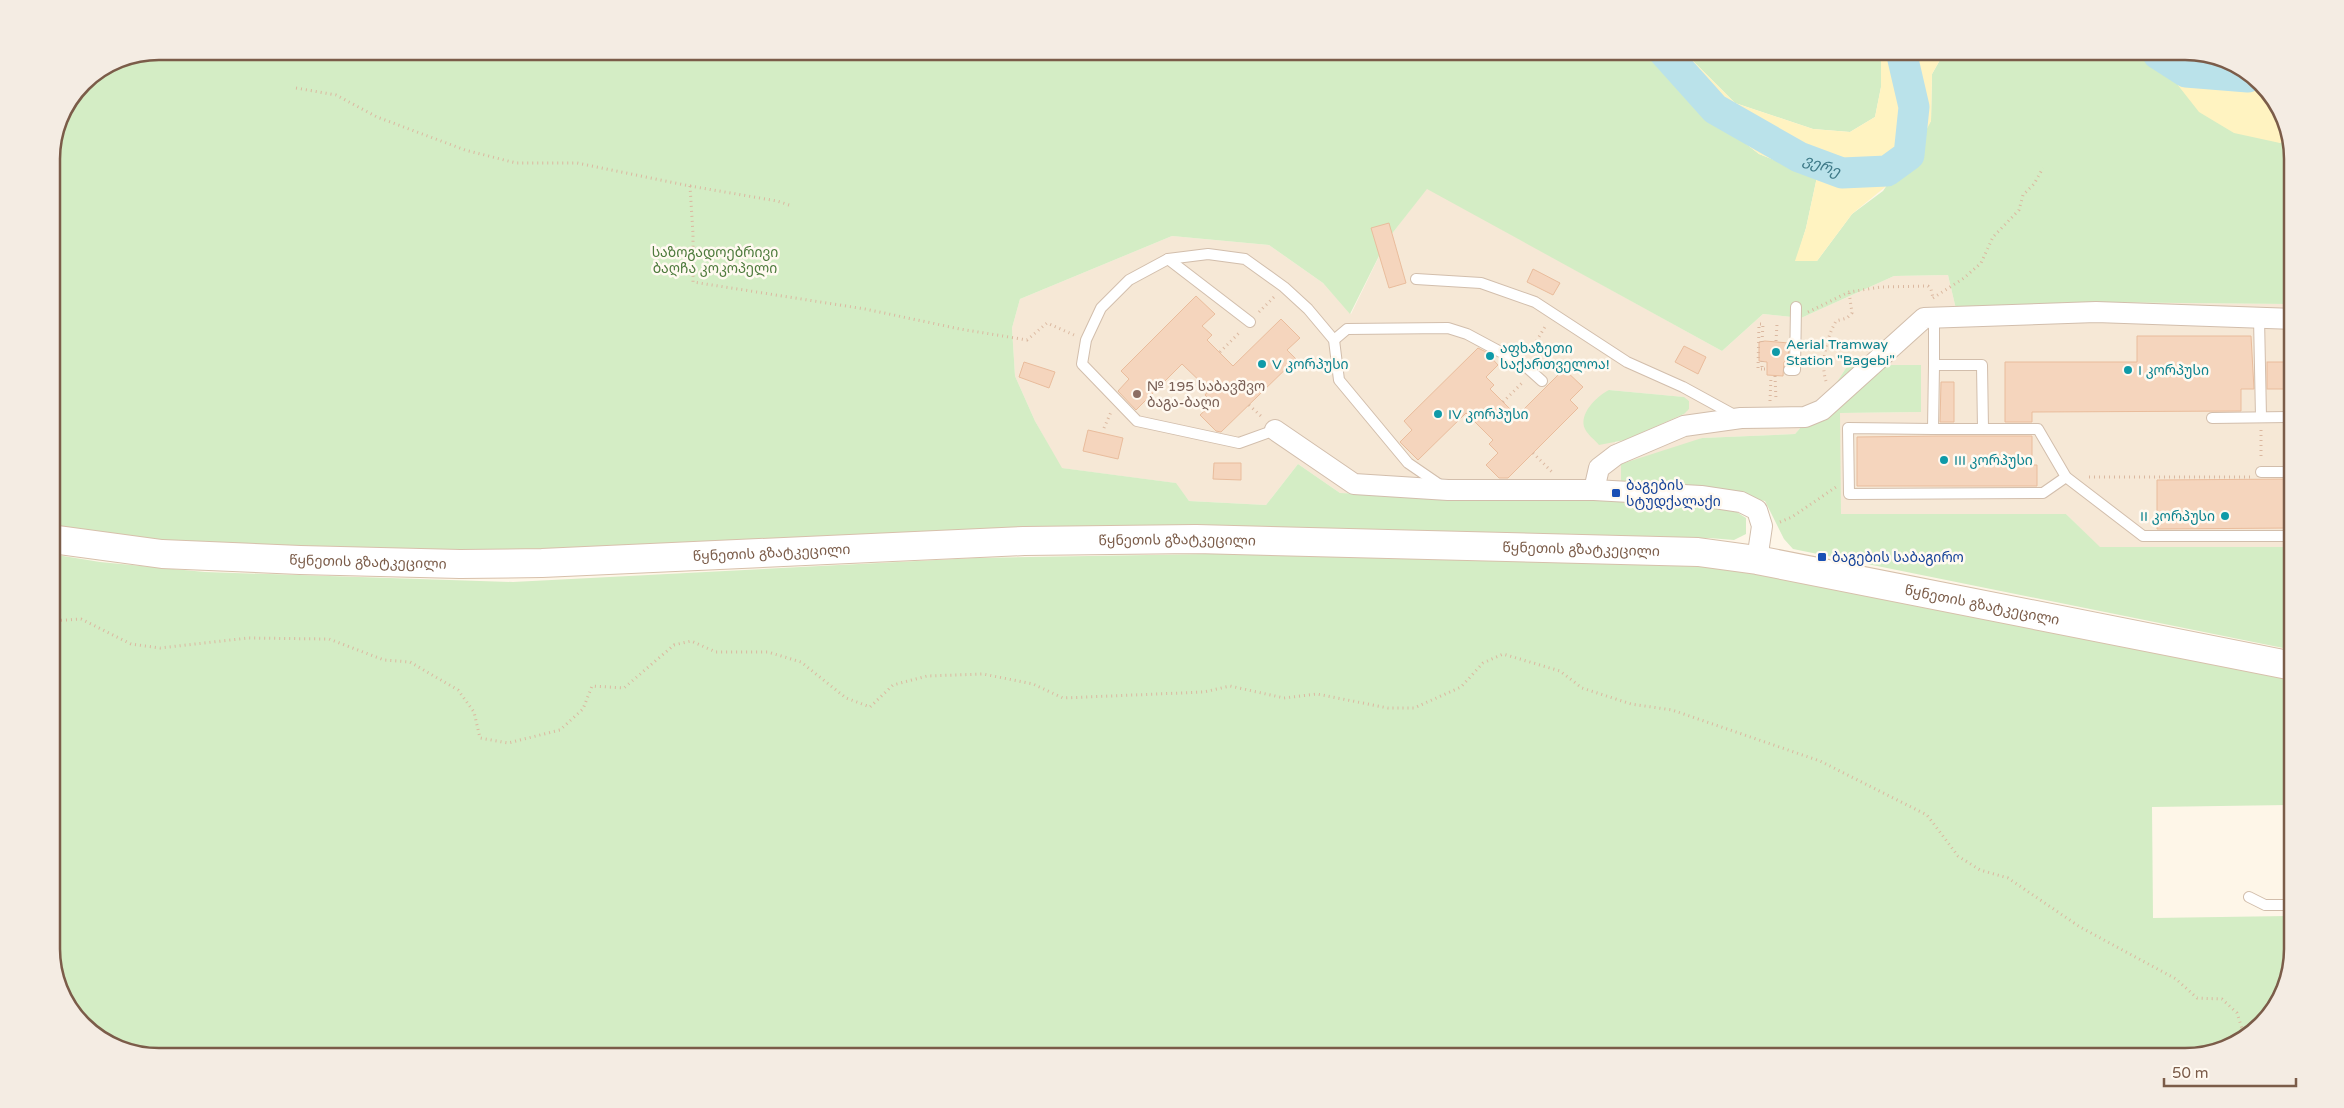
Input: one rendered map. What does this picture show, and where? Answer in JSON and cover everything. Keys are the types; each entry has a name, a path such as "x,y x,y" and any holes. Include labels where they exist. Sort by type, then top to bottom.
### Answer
{"main road":[{"name":"წყნეთის გზატკეცილი","path":"60,540 162,554 460,564 542,563 1024,541 1196,539 1674,551 1757,560 2284,664"}],"street":[{"path":"1594,490 1599,468 1616,455 1684,426 1741,418 1805,417 1822,410 1933,307 2284,319"},
{"path":"1275,430 1354,484 1448,490 1594,490 1702,496 1741,502 1757,510 1762,526 1757,560"}],"lane":[{"path":"1275,430 1239,442 1137,421 1082,364 1086,340 1101,308 1129,280 1168,259 1208,254 1245,259 1284,287 1308,309 1334,340 1340,380 1408,463 1448,490"},
{"path":"1168,259 1250,322"},
{"path":"1416,279 1481,283 1535,302 1627,362 1683,387 1741,418"},
{"path":"1933,307 1933,429"},
{"path":"1789,370 1795,370 1798,313"},
{"path":"2259,318 2261,417"},
{"path":"1334,340 1346,330 1448,328 1467,334 1523,364 1542,381"},
{"path":"1934,365 1982,364 1983,429"},
{"path":"2212,418 2284,417"},
{"path":"2066,477 2043,493 1849,494 1848,428 2038,429 2066,477 2143,536 2284,536"},
{"path":"2261,472 2284,472"},
{"path":"2249,897 2265,905 2284,905"}],"path":[{"path":"296,88 336,95 377,117 465,150 516,163 578,163 690,186 777,201 792,206"},
{"path":"1933,307 1980,263 1993,237 2019,210 2023,195 2034,184 2042,168"},
{"path":"690,186 694,234 694,282 865,310 1027,340 1047,323 1086,340"},
{"path":"1798,313 1849,292 1881,287 1928,286 1931,289 1933,307"},
{"path":"1250,322 1284,287"},
{"path":"1833,400 1825,377 1825,360 1829,333 1836,321 1847,318 1852,313 1849,292"},
{"path":"1523,364 1552,314"},
{"path":"1762,342 1763,324 1759,324 1758,369 1767,369"},
{"path":"1776,341 1777,324"},
{"path":"1220,352 1238,334"},
{"path":"1762,361 1762,369"},
{"path":"1773,376 1778,401 1770,402 1773,376"},
{"path":"1503,402 1522,384"},
{"path":"1104,428 1112,408"},
{"path":"2261,417 2261,472"},
{"path":"2066,477 2239,477"},
{"path":"1778,523 1792,517 1829,489"},
{"path":"60,621 81,620 131,644 160,648 248,638 330,639 384,660 410,662 458,690 474,712 480,738 508,743 560,730 582,709 592,686 624,688 674,645 691,641 716,652 768,652 801,662 846,698 870,707 893,684 927,676 983,674 1034,684 1063,698 1204,692 1230,686 1284,698 1317,694 1388,708 1414,708 1461,687 1483,663 1503,654 1560,671 1582,688 1631,704 1672,710 1820,760 1927,815 1958,856 1980,870 2008,878 2080,927 2176,979 2196,998 2222,999 2237,1013 2242,1030"}],"shaded area":[{"name":"ბაგების სტუდქალაქი","path":"1427,188 1722,351 1763,314 1801,318 1894,276 1948,275 1956,309 2075,302 2284,304 2284,547 2099,547 2066,514 1840,514 1840,413 1921,412 1921,365 1848,365 1825,400 1795,434 1702,438 1620,482 1619,500 1529,501 1340,493 1298,464 1266,505 1189,501 1175,483 1061,468 1035,421 1015,376 1012,328 1020,299 1172,236 1269,245 1323,283 1351,314 1387,240","holes":["1609,390 1683,397 1689,401 1684,414 1615,443"]}],"green space":[{"name":"საზოგადოებრივი ბაღჩა კოკოპელი","path":"159,60 1656,60 1695,104 1759,154 1817,177 1806,228 1796,261 1817,261 1852,214 1883,191 1931,121 1932,74 1940,60 2158,60 2174,79 2280,143 2282,142 2284,152 2284,304 2075,302 1956,309 1948,275 1894,276 1801,318 1763,314 1722,351 1427,189 1387,240 1350,314 1323,283 1269,245 1172,236 1020,299 1012,328 1015,376 1035,421 1062,468 1176,483 1189,501 1266,505 1298,464 1340,493 1529,501 1619,500 1729,507 1746,518 1746,534 1734,540 1709,538 1088,533 475,555 203,548 60,526 60,152 63,133 73,109 80,99 109,73 133,63"},
{"path":"1692,60 1881,60 1881,87 1875,117 1850,132 1813,129 1735,103"},
{"path":"2199,61 2217,65 2233,72 2215,72"},
{"path":"1848,365 1921,365 1921,412 1840,413 1841,514 2066,514 2100,547 2284,547 2284,648 1793,549 1784,539 1765,501 1703,488 1621,482 1621,464 1702,438 1795,434 1825,400"},
{"path":"1609,390 1684,397 1689,401 1689,409 1684,414 1625,440 1599,445 1585,429 1584,417 1594,401"},
{"path":"1265,553 1674,558 1789,575 2284,673 2284,805 2152,807 2153,918 2284,916 2284,949 2281,975 2271,999 2245,1028 2229,1038 2211,1045 2185,1048 152,1048 133,1045 109,1035 89,1019 70,993 65,981 60,956 60,555 100,562 205,572 513,582 975,558"}],"sand":[{"path":"1656,60 1692,60 1735,103 1813,129 1850,132 1875,117 1881,87 1881,60 1940,60 1932,74 1931,121 1906,170 1852,214 1817,261 1795,261 1806,228 1817,177 1759,154 1695,104"},
{"path":"2158,60 2199,61 2215,72 2235,73 2255,89 2271,109 2281,133 2282,142 2280,143 2234,133 2199,112"}],"building":[{"path":"1389,223 1406,283 1389,288 1371,228"},
{"path":"1533,269 1560,283 1553,295 1527,282"},
{"name":"V კორპუსი","path":"1196,296 1215,314 1202,326 1212,335 1207,340 1233,366 1281,319 1300,338 1287,350 1296,359 1221,432 1216,431 1200,415 1213,403 1205,395 1209,390 1182,364 1136,410 1118,391 1129,379 1121,371"},
{"name":"I კორპუსი","path":"2137,336 2251,336 2254,389 2241,389 2241,411 2032,412 2032,422 2005,422 2005,362 2137,362"},
{"name":"Aerial Tramway Station \"Bagebi\"","path":"1759,342 1789,343 1788,362 1784,362 1783,376 1767,375 1767,362 1759,361"},
{"path":"1684,346 1706,357 1698,374 1675,362"},
{"name":"IV კორპუსი","path":"1478,348 1486,352 1498,365 1486,377 1494,385 1490,389 1517,416 1564,369 1583,387 1570,400 1578,408 1508,478 1499,478 1486,465 1498,453 1489,444 1493,440 1466,413 1418,460 1400,442 1412,430 1404,421"},
{"path":"1024,362 1055,372 1049,388 1019,377"},
{"path":"2267,362 2284,362 2284,389 2267,389"},
{"path":"1941,382 1954,382 1954,422 1940,422"},
{"path":"1088,430 1123,438 1118,459 1083,451"},
{"name":"III კორპუსი","path":"2032,436 2032,465 2037,465 2037,486 1857,486 1857,437"},
{"path":"1214,463 1241,463 1241,480 1213,479"},
{"name":"II კორპუსი","path":"2284,479 2284,528 2157,529 2157,480"}],"waterway":[{"name":"ვერე","path":"1671,60 1715,109 1799,157 1842,173 1887,171 1909,155 1914,107 1903,60"},
{"name":"ვერე","path":"2167,60 2186,72 2240,76"}],"place":[{"name":"Aerial Tramway Station \"Bagebi\"","path":"1776,352"},
{"name":"აფხაზეთი საქართველოა!","path":"1490,356"},
{"name":"V კორპუსი","path":"1262,364"},
{"name":"I კორპუსი","path":"2128,370"},
{"name":"№ 195 საბავშვო ბაგა-ბაღი","path":"1137,394"},
{"name":"IV კორპუსი","path":"1438,414"},
{"name":"III კორპუსი","path":"1944,460"},
{"name":"ბაგების სტუდქალაქი","path":"1616,493"},
{"name":"II კორპუსი","path":"2225,516"},
{"name":"ბაგების საბაგირო","path":"1822,557"}]}
